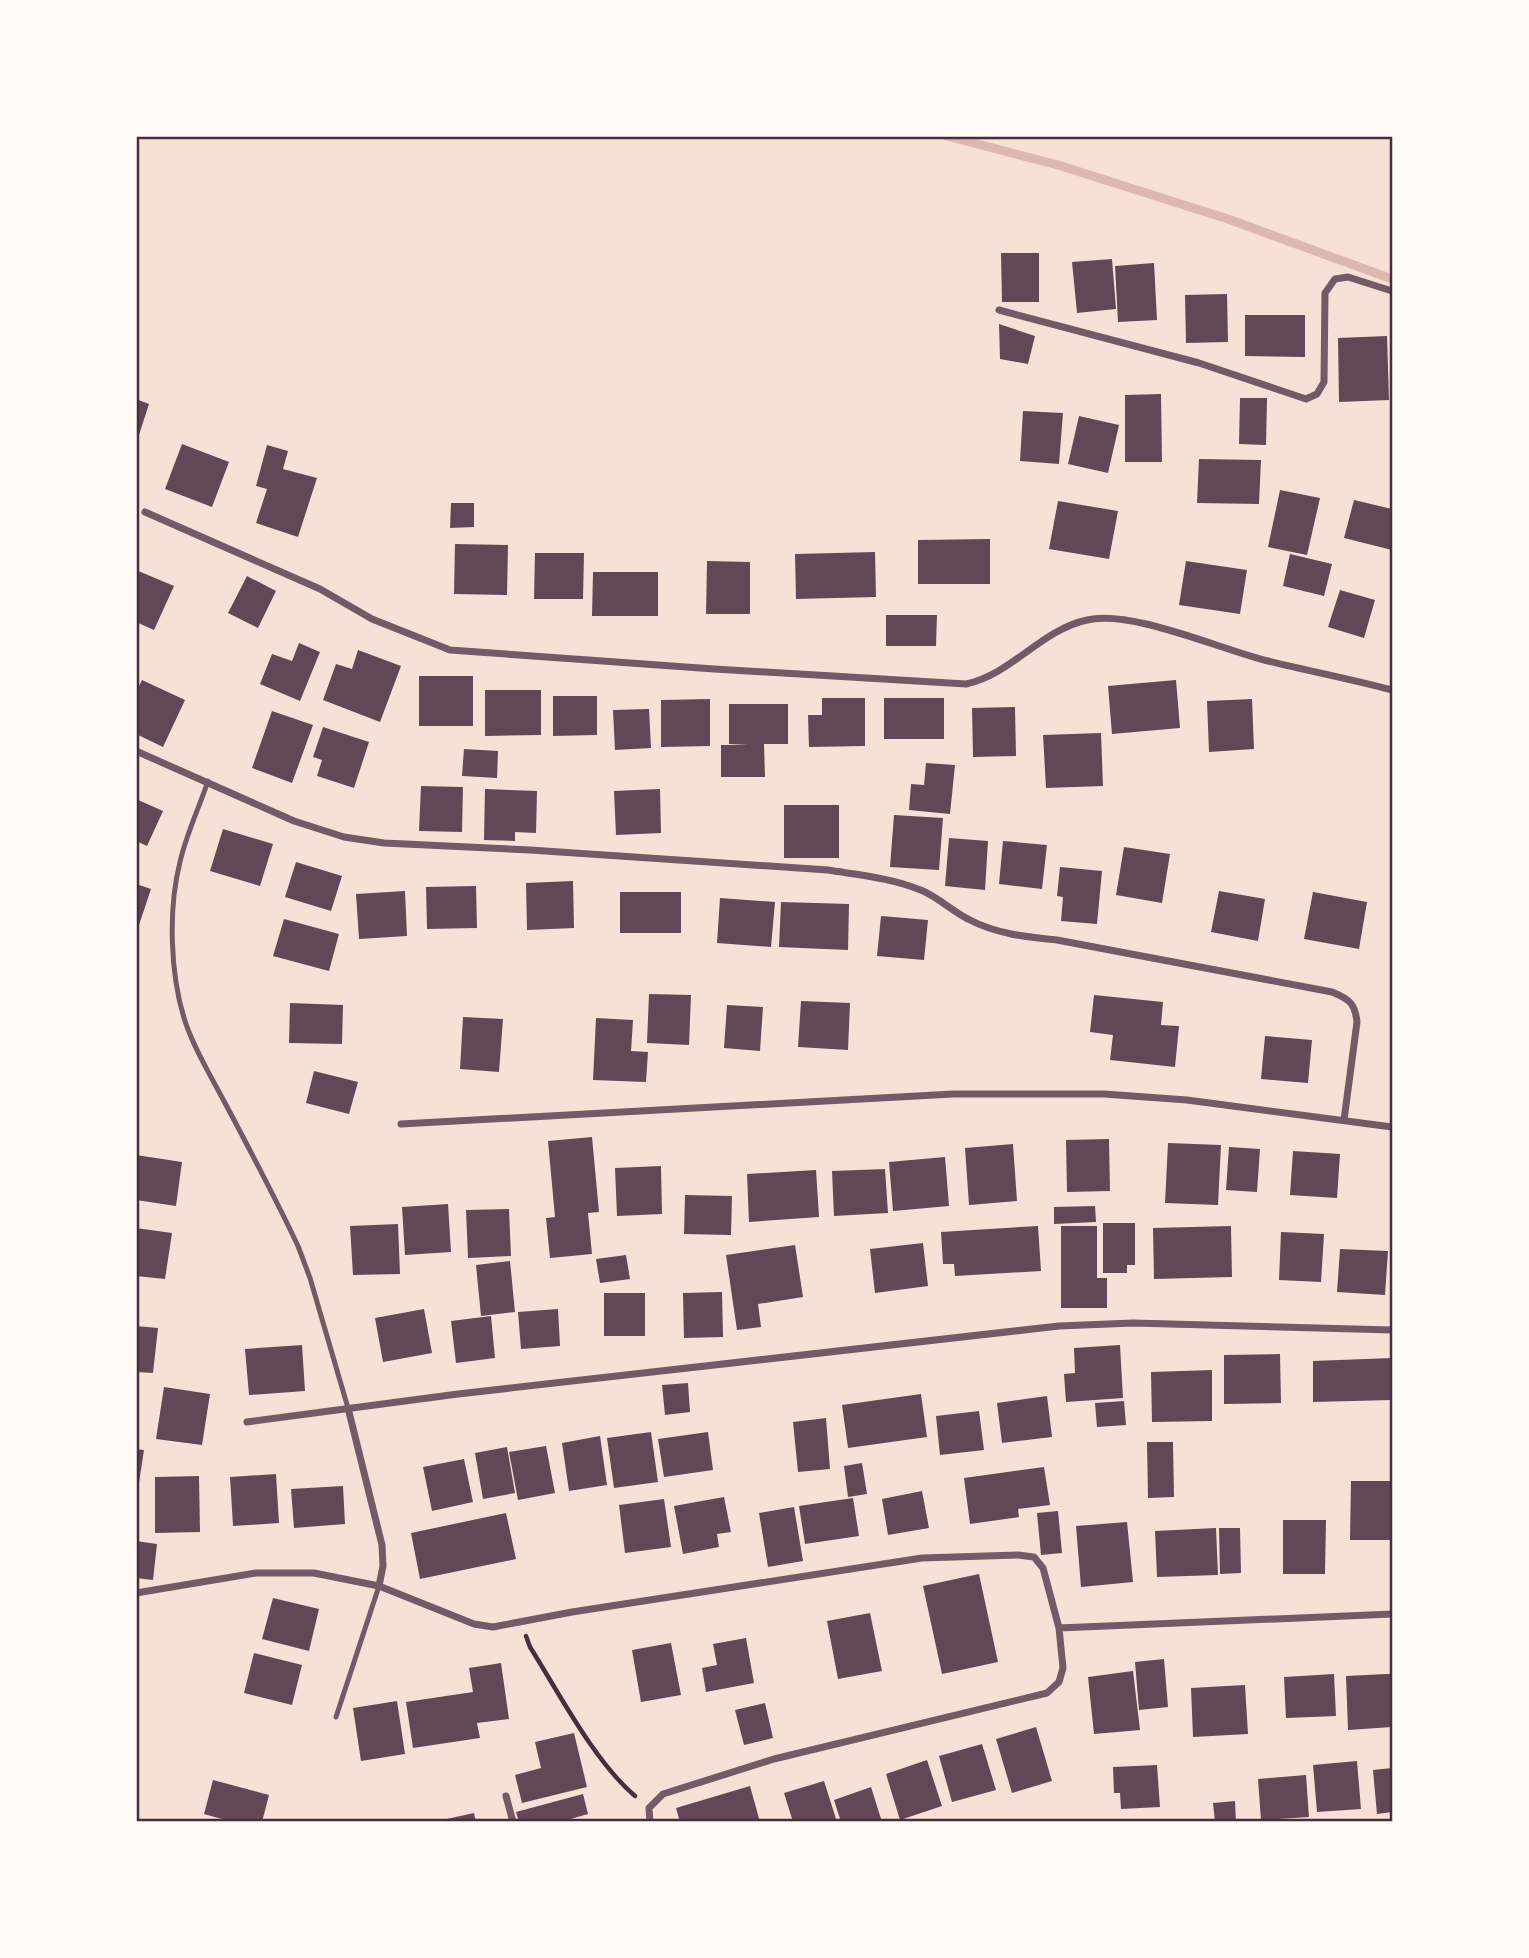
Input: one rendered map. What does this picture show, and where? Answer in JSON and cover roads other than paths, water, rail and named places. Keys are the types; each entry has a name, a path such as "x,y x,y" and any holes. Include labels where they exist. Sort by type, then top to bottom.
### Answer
{"street":[{"path":"999,310 1208,366 1306,399 1317,394 1324,382 1325,293 1335,279 1348,277 1392,291"},
{"path":"145,512 320,589 372,619 450,650 966,684 983,680 1055,632 1088,619 1111,618 1137,622 1267,661 1392,690"},
{"path":"136,751 294,821 344,837 384,844 530,850 814,869 867,876 924,891 966,918 986,928 1011,935 1057,940 1332,992 1353,1003 1357,1022 1344,1120"},
{"path":"401,1124 953,1094 1104,1094 1187,1100 1392,1127"},
{"path":"247,1422 780,1356 1059,1326 1133,1323 1392,1330"},
{"path":"348,1408 382,1545 383,1566 379,1586"},
{"path":"136,1593 214,1579 285,1571 323,1574 379,1586 474,1624 493,1627 922,1558 1018,1555 1034,1557 1043,1568 1059,1628 1063,1668 1059,1682 1047,1693 774,1759 663,1794 649,1808 650,1822"},
{"path":"1059,1628 1392,1614"},
{"path":"506,1796 513,1822"}],"lane":[{"path":"208,781 179,863 174,912 175,979 179,1000 196,1048 298,1245 348,1408"},
{"path":"336,1717 379,1586"}],"waterway":[{"path":"947,136 1058,165 1228,219 1392,279"}]}
